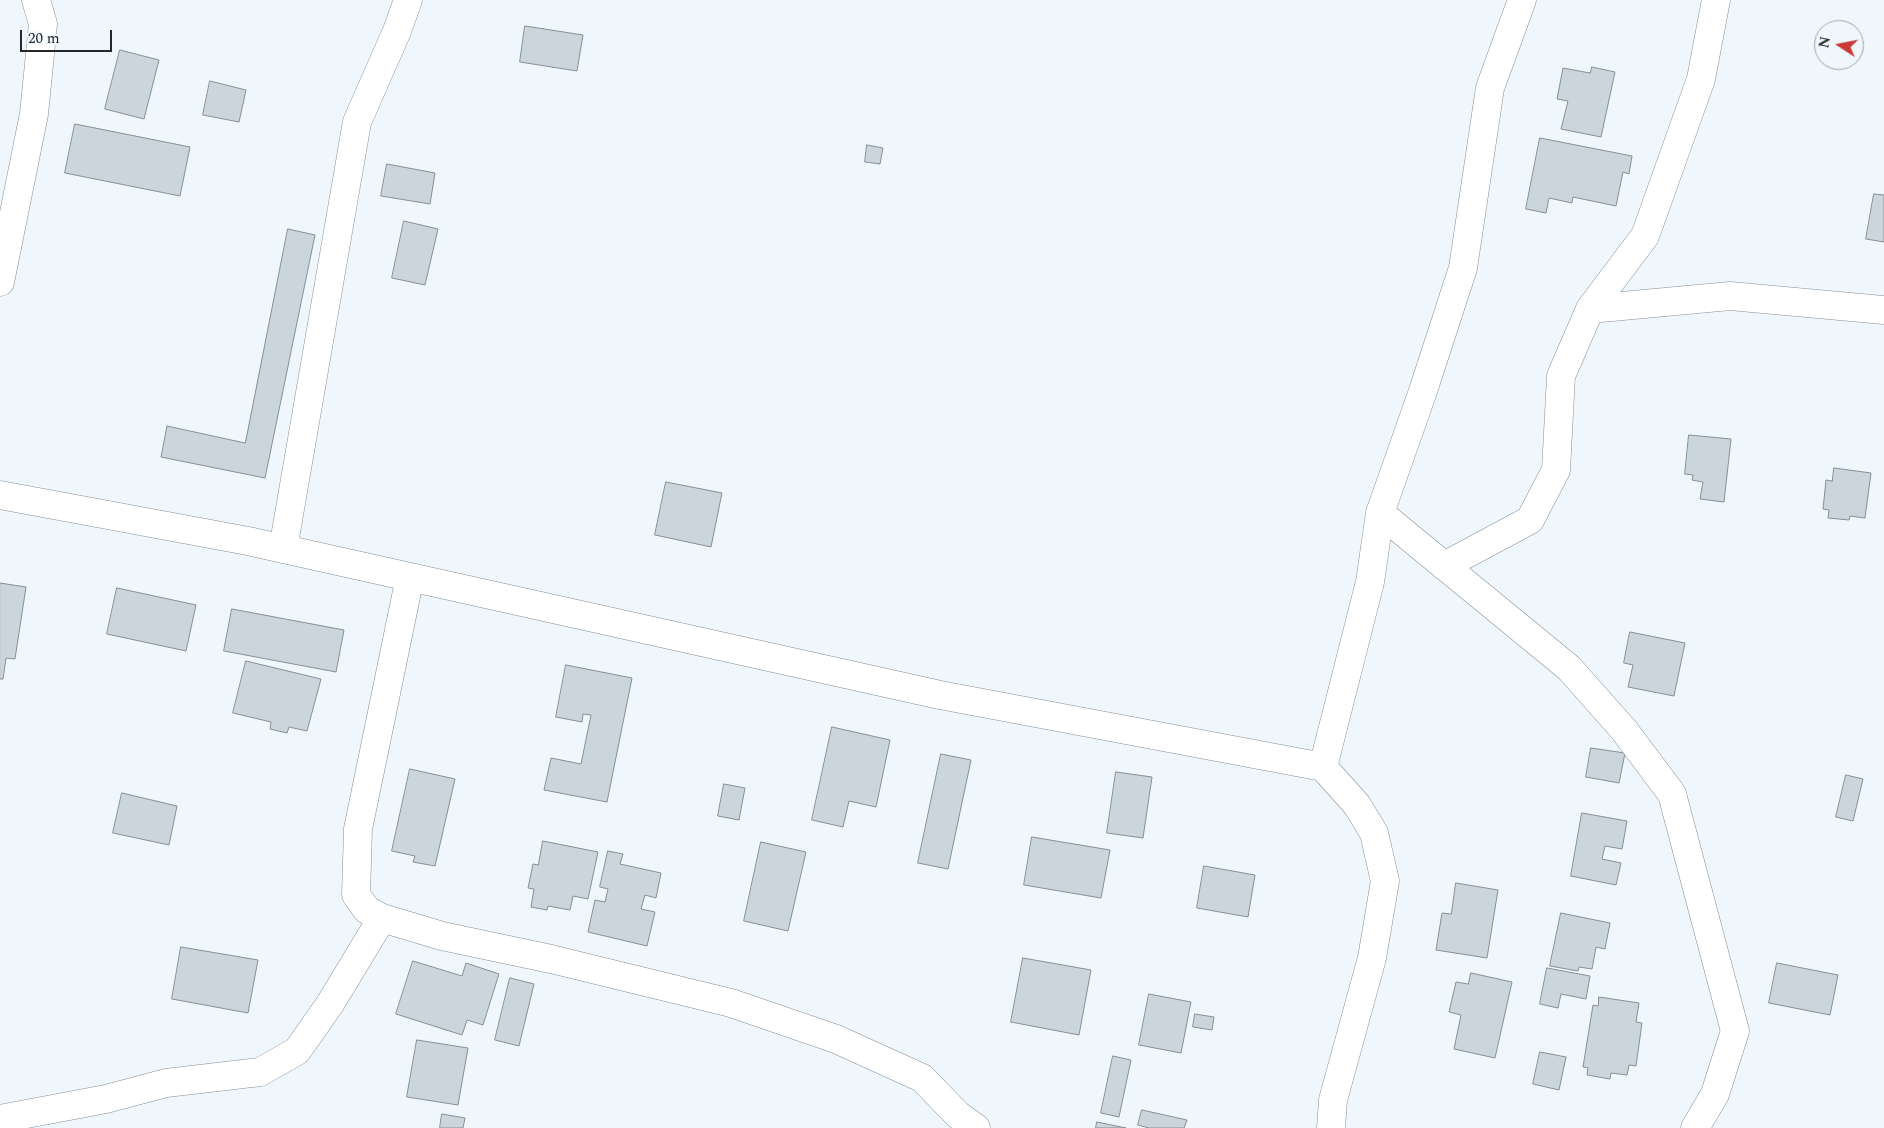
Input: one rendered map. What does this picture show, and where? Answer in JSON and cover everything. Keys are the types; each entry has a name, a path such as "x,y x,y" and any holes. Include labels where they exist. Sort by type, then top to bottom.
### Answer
{"street":[{"path":"0,282 34,114 43,24 36,0"},
{"path":"283,549 357,122 397,31 408,0"},
{"path":"1323,767 1370,582 1380,513 1422,394 1463,268 1490,88 1522,0"},
{"path":"1444,566 1530,520 1556,470 1560,376 1590,309 1645,236 1701,79 1716,0"},
{"path":"1590,309 1730,296 1884,310"},
{"path":"0,495 283,549 940,695 1323,767 1357,805 1374,833 1385,880 1372,958 1333,1100 1331,1128"},
{"path":"1380,513 1569,668 1624,730 1672,794 1735,1031 1715,1094 1695,1128"},
{"path":"410,578 358,829 356,895 367,910 382,918 442,936 551,959 731,1003 828,1036 922,1078 958,1116 976,1128"},
{"path":"0,1119 106,1099 166,1083 260,1072 297,1051 330,1004 382,918"}],"building":[{"path":"525,26 583,35 577,71 520,62"},
{"path":"120,50 159,60 144,119 105,109"},
{"path":"1592,67 1615,72 1601,137 1561,129 1568,101 1557,99 1563,68 1590,73"},
{"path":"210,81 246,90 239,122 203,115"},
{"path":"75,124 190,147 180,196 65,173"},
{"path":"1540,138 1632,156 1629,174 1623,172 1616,206 1573,197 1572,203 1549,198 1546,213 1526,209"},
{"path":"867,145 883,148 880,164 865,162"},
{"path":"387,164 435,173 430,204 381,196"},
{"path":"1874,194 1884,195 1884,242 1866,239"},
{"path":"404,221 438,229 425,285 392,278"},
{"path":"288,229 315,235 265,478 161,457 167,426 245,443"},
{"path":"1689,435 1731,439 1724,502 1700,499 1703,482 1692,480 1693,475 1685,474"},
{"path":"1834,468 1871,473 1865,518 1850,516 1849,520 1828,518 1829,510 1823,509 1826,480 1832,481"},
{"path":"666,482 722,493 711,547 655,535"},
{"path":"0,583 26,587 15,659 6,658 3,679 0,679"},
{"path":"117,588 196,605 186,651 107,634"},
{"path":"232,609 344,630 336,672 224,651"},
{"path":"1630,632 1685,643 1674,696 1628,687 1633,665 1624,663"},
{"path":"246,661 321,679 307,731 289,727 287,733 270,729 271,722 233,713"},
{"path":"566,665 632,678 607,802 544,790 551,758 581,764 591,715 583,714 582,722 556,717"},
{"path":"832,727 890,740 876,807 849,801 843,827 812,820"},
{"path":"1591,748 1625,753 1619,783 1586,777"},
{"path":"941,754 971,760 948,869 918,863"},
{"path":"410,769 455,779 435,866 413,862 415,856 392,851"},
{"path":"1116,772 1152,777 1143,838 1107,833"},
{"path":"1846,775 1863,779 1853,821 1836,817"},
{"path":"724,784 745,788 739,820 718,816"},
{"path":"122,793 177,806 169,845 113,833"},
{"path":"1582,813 1627,821 1622,849 1605,846 1602,859 1621,863 1616,885 1571,876"},
{"path":"1032,837 1110,850 1101,898 1024,885"},
{"path":"543,841 598,852 588,899 573,896 570,910 548,906 547,910 531,907 534,889 528,888 533,864 538,865"},
{"path":"761,842 806,852 788,931 744,921"},
{"path":"608,851 623,854 620,864 661,873 656,898 645,895 641,909 655,912 647,946 588,932 595,900 605,902 608,889 600,887"},
{"path":"1204,866 1255,875 1248,917 1197,908"},
{"path":"1456,883 1498,890 1487,958 1436,950 1442,913 1451,914"},
{"path":"1561,913 1610,923 1605,949 1596,947 1592,969 1579,967 1578,971 1550,966"},
{"path":"181,947 258,960 248,1013 172,999"},
{"path":"1023,958 1091,970 1079,1035 1011,1022"},
{"path":"413,961 462,976 466,963 499,974 483,1025 467,1020 462,1035 396,1014"},
{"path":"1777,963 1838,975 1830,1015 1769,1003"},
{"path":"1547,968 1590,976 1586,999 1561,994 1558,1008 1540,1004"},
{"path":"1471,973 1512,982 1495,1058 1454,1049 1461,1015 1449,1012 1456,982 1468,984"},
{"path":"510,978 534,984 519,1046 495,1040"},
{"path":"1149,994 1191,1002 1181,1053 1139,1045"},
{"path":"1599,997 1639,1003 1636,1022 1642,1023 1636,1066 1629,1065 1627,1075 1611,1073 1610,1079 1587,1075 1588,1068 1583,1067 1593,1005 1598,1006"},
{"path":"1195,1014 1214,1017 1212,1030 1193,1027"},
{"path":"417,1040 468,1048 458,1105 407,1097"},
{"path":"1540,1052 1566,1057 1559,1090 1533,1084"},
{"path":"1113,1056 1131,1060 1119,1117 1101,1113"},
{"path":"1142,1110 1187,1120 1184,1128 1149,1128 1138,1125"},
{"path":"442,1114 465,1118 463,1128 440,1128"},
{"path":"1097,1122 1126,1128 1096,1128"}]}
